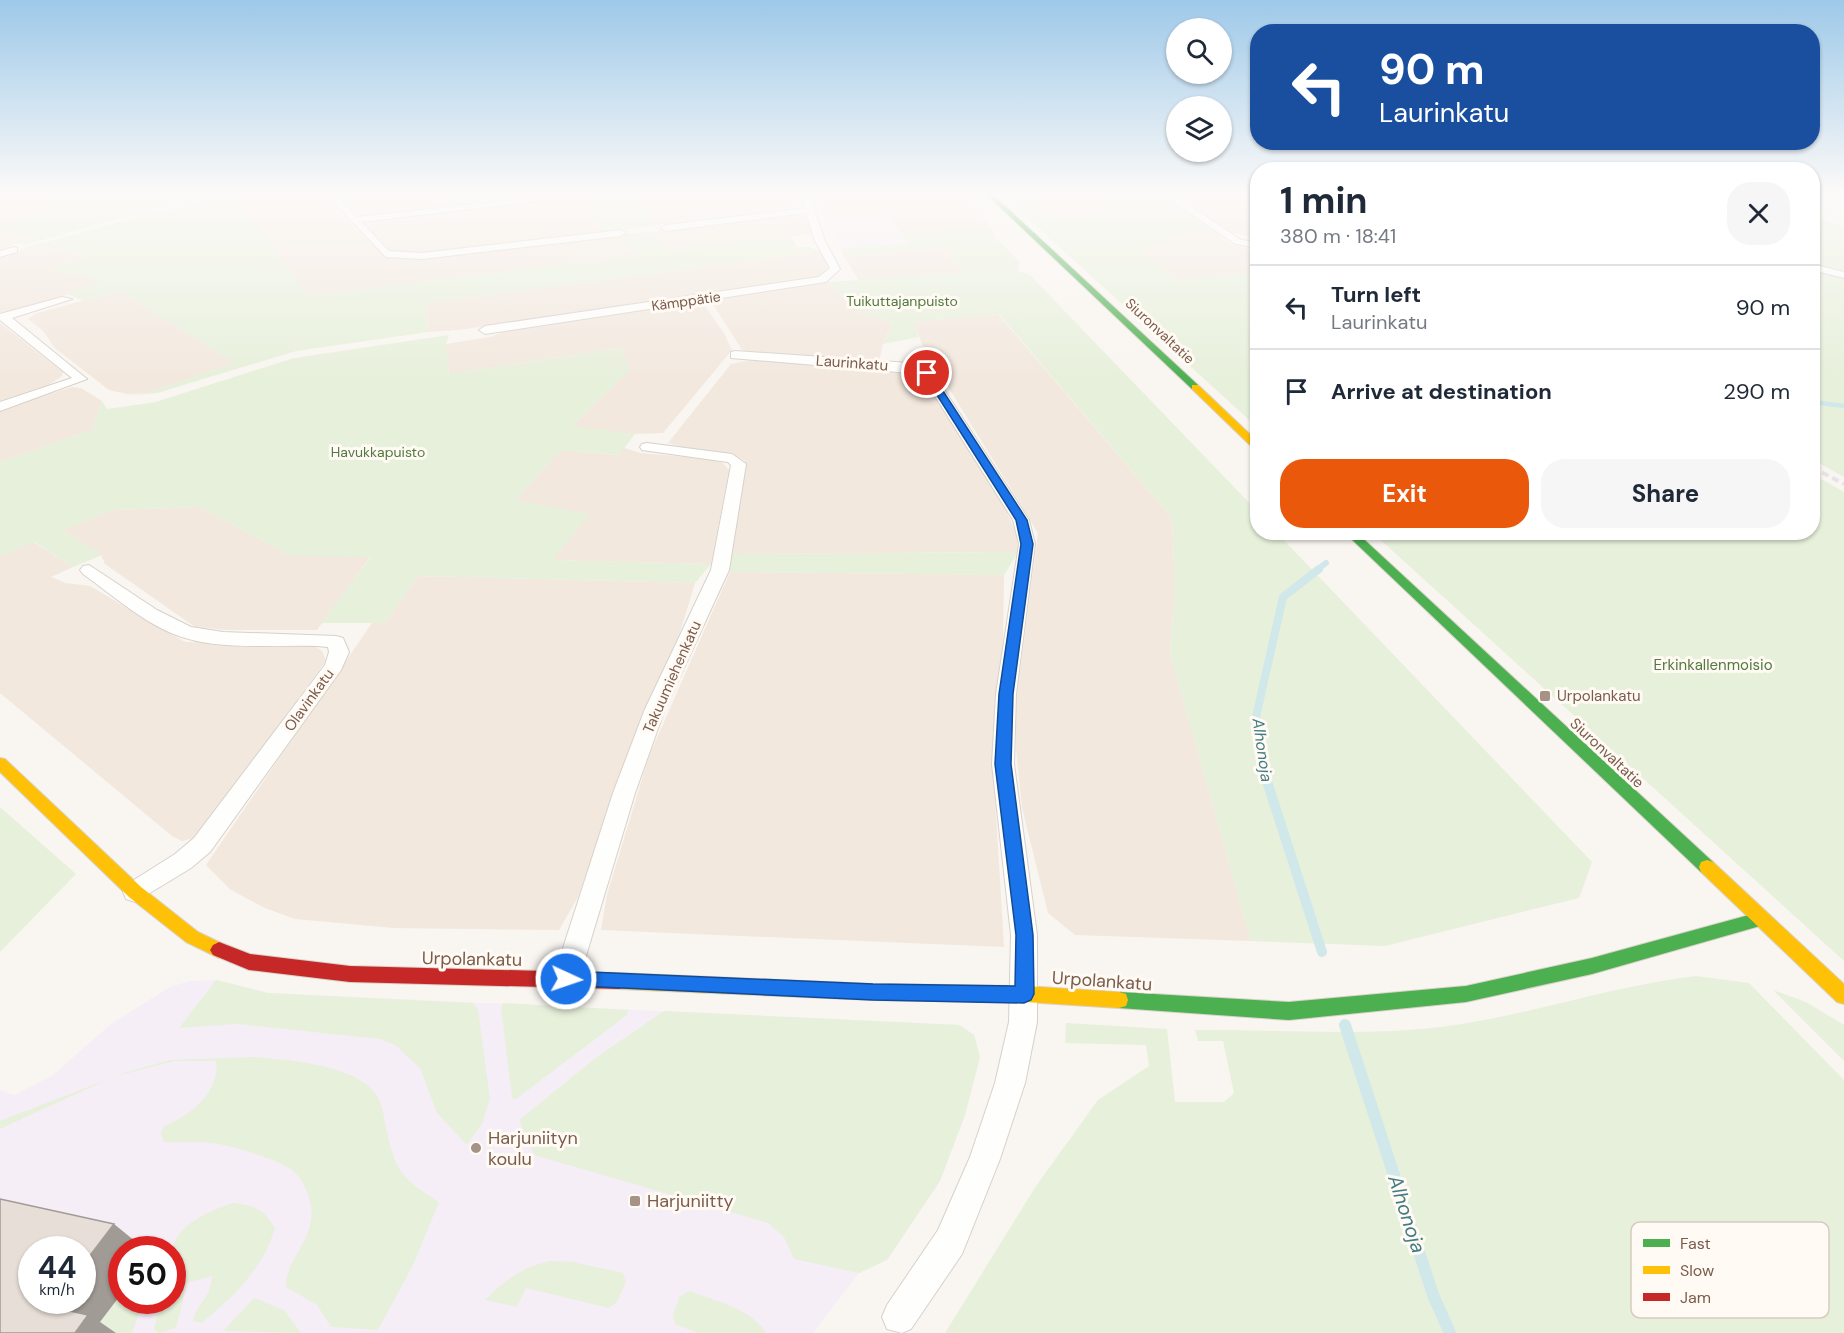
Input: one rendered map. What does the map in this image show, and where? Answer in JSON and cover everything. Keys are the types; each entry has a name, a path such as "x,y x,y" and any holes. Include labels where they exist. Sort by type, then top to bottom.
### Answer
{"main road":[{"name":"Siuronvaltatie","path":"1053,254 1250,439"},
{"name":"Siuronvaltatie","path":"1357,540 1844,996"},
{"name":"Urpolankatu","path":"0,763 135,892 192,937 208,946 249,962 350,974 566,979 873,992 1024,994 1289,1011 1466,994 1592,966 1760,919"}],"street":[{"path":"387,254 406,257 431,254"},
{"name":"Kämppätie","path":"485,330 822,280 831,275 835,269 827,254"},
{"path":"1820,269 1844,275"},
{"path":"0,407 81,380 3,316 66,299"},
{"name":"Laurinkatu","path":"735,355 910,367 926,371 1022,520 1027,544 1006,694 1003,764 1024,935 1024,994"},
{"name":"Takuumiehenkatu","path":"566,979 624,793 655,709 720,570 739,464 732,458 647,447"},
{"name":"Olavinkatu","path":"89,570 183,632 226,639 316,639 336,642 339,652 334,666 202,845 183,861 135,892"},
{"path":"899,1317 950,1242 985,1160 1010,1083 1023,1022 1024,994"}],"shaded area":[{"path":"276,254 386,254 391,258 449,254 634,256 307,296"},
{"path":"796,254 821,254 829,271 820,279 459,330 428,332 426,303"},
{"path":"950,254 965,273 859,281 844,256"},
{"path":"1145,254 1250,254 1250,274 1177,280"},
{"path":"93,255 53,269 105,280 67,293 70,294 0,316 0,256"},
{"path":"829,282 859,312 893,324 883,343 879,362 742,350 714,306 720,299"},
{"path":"120,291 236,363 145,393 127,394 109,390 55,348 43,331 28,319 37,313"},
{"path":"703,303 724,333 732,350 663,433 635,434 571,427 630,370 620,348 449,374 446,344 490,337 513,328"},
{"path":"998,314 1172,518 1175,590 1170,653 1251,941 1075,935 1048,913 1022,808 1016,748 1016,703 1038,533 923,346 913,322"},
{"path":"0,323 63,372 62,376 47,386 0,403"},
{"path":"755,359 919,375 931,387 1006,510 1017,536 1018,552 732,554 745,461 733,454 691,450 668,443 731,364"},
{"path":"72,387 81,388 102,401 92,430 0,462 0,410"},
{"path":"624,448 641,453 709,459 723,463 729,470 711,564 552,560 515,500 561,450 618,455"},
{"path":"200,507 291,556 371,556 317,630 226,630 195,627 105,564 101,555 63,530 113,510"},
{"path":"34,542 73,567 51,577 66,583 90,586 185,642 313,645 322,651 326,661 197,837 182,841 172,836 0,693 0,556"},
{"path":"730,572 1004,575 1003,641 994,705 993,765 1004,947 601,930 607,895 649,756"},
{"path":"418,576 695,583 677,642 644,711 578,897 559,930 394,928 295,919 265,908 231,890 206,865 372,623 385,623"},
{"name":"Harjuniityn koulu","path":"216,980 268,993 959,1025 974,1035 980,1057 965,1115 940,1181 887,1260 859,1273 813,1333 0,1333 0,1090 15,1095 53,1075 111,1024 170,987 190,981"}],"green space":[{"path":"87,254 277,254 308,296 634,256 633,254 796,254 426,303 428,332 296,351 157,393 121,396 145,393 235,363 120,291 83,301 66,293 104,280 51,269 91,255"},
{"name":"Tuikuttajanpuisto","path":"950,254 1012,254 1020,262 1018,271 1030,275 1250,504 1250,540 1284,540 1592,862 1579,898 1385,946 1251,941 1170,653 1175,590 1172,518 999,314 914,322 918,337 883,344 893,324 859,312 829,282 965,273"},
{"path":"1067,254 1145,254 1177,280 1250,274 1250,421"},
{"path":"1820,254 1844,254 1844,272 1820,266"},
{"path":"1820,272 1844,279 1844,477 1820,464"},
{"name":"Havukkapuisto","path":"449,335 446,344 449,374 620,348 630,370 572,426 635,434 619,455 561,450 515,500 589,514 553,560 711,564 695,583 418,576 385,623 321,623 371,557 291,556 200,507 113,510 63,530 102,555 73,567 35,542 0,556 0,462 92,430 102,401 107,409 156,402 294,358"},
{"name":"Erkinkallenmoisio","path":"1820,478 1844,492 1844,961 1381,540 1820,540"},
{"path":"1018,552 1004,575 730,572 732,554"},
{"path":"0,807 76,874 0,952"},
{"path":"1696,976 1749,983 1844,1080 1844,1333 945,1333 1036,1186 1098,1100 1149,1066 1146,1045 1065,1043 1066,1023 1167,1029 1175,1102 1224,1102 1234,1093 1223,1041 1198,1041 1195,1030 1369,1032 1439,1027 1501,1017 1668,980"},
{"path":"216,980 268,993 472,1003 478,1009 490,1099 482,1124 467,1145 437,1113 420,1068 395,1045 380,1039 238,1024 179,1028"},
{"path":"1773,990 1806,1002 1844,1025 1844,1061"},
{"path":"503,1003 628,1010 627,1015 516,1099 512,1098 501,1008"},
{"path":"664,1011 959,1025 974,1035 980,1057 965,1115 940,1181 887,1260 859,1273 794,1259 784,1237 768,1223 534,1155 519,1120 597,1057"},
{"path":"254,1057 319,1065 365,1083 379,1099 392,1152 400,1170 415,1185 439,1202 413,1265 378,1330 331,1327 317,1305 286,1287 289,1270 306,1238 312,1214 305,1186 297,1174 267,1158 219,1144 164,1142 161,1133 164,1126 193,1109 214,1083 216,1061 174,1061 115,1076 170,1060"},
{"path":"109,1079 0,1129 0,1121"},
{"path":"232,1203 246,1205 262,1212 275,1228 263,1257 246,1281 202,1323 193,1321 209,1290 212,1276 187,1283 186,1287 186,1236 178,1236 196,1219"},
{"path":"549,1261 573,1262 623,1273 626,1282 617,1302 609,1308 526,1288 517,1307 485,1300 514,1276 530,1267"},
{"path":"690,1291 742,1312 760,1325 766,1333 697,1333 675,1324 673,1314 680,1296"},
{"path":"254,1298 284,1310 301,1333 223,1331"},
{"path":"108,1312 108,1314 139,1314 132,1333 93,1333"},
{"path":"157,1314 179,1314 176,1328 159,1333 154,1329"}],"building":[{"path":"0,1199 114,1224 96,1248 96,1236 18,1236 18,1314 88,1315 75,1333 0,1333"}],"waterway":[{"name":"Alhonoja","path":"1820,403 1844,406"},
{"name":"Alhonoja","path":"1317,570 1326,563"},
{"name":"Alhonoja","path":"1262,768 1256,717 1283,597 1319,569"},
{"name":"Alhonoja","path":"1262,766 1322,952"},
{"name":"Alhonoja","path":"1345,1025 1433,1295 1450,1333"}],"railway":[{"path":"1820,471 1844,484"}],"traffic: fast":[{"path":"1053,254 1195,387"},
{"path":"1358,540 1707,867"},
{"path":"1119,1000 1289,1011 1466,994 1592,966 1760,919"}],"traffic: slow":[{"path":"1195,387 1250,439"},
{"path":"0,763 135,892 192,937 219,950"},
{"path":"1707,867 1844,996"},
{"path":"619,981 873,992 1025,994 1119,1000"}],"traffic: jam":[{"path":"219,950 249,962 350,974 619,981"}],"place":[{"name":"Urpolankatu","path":"1545,696"},
{"name":"Harjuniityn koulu","path":"476,1148"},
{"name":"Harjuniitty","path":"635,1201"}],"route":[{"path":"566,979 873,992 1024,994 1026,954 1003,764 1006,694 1027,544 1022,520 927,373"}]}
